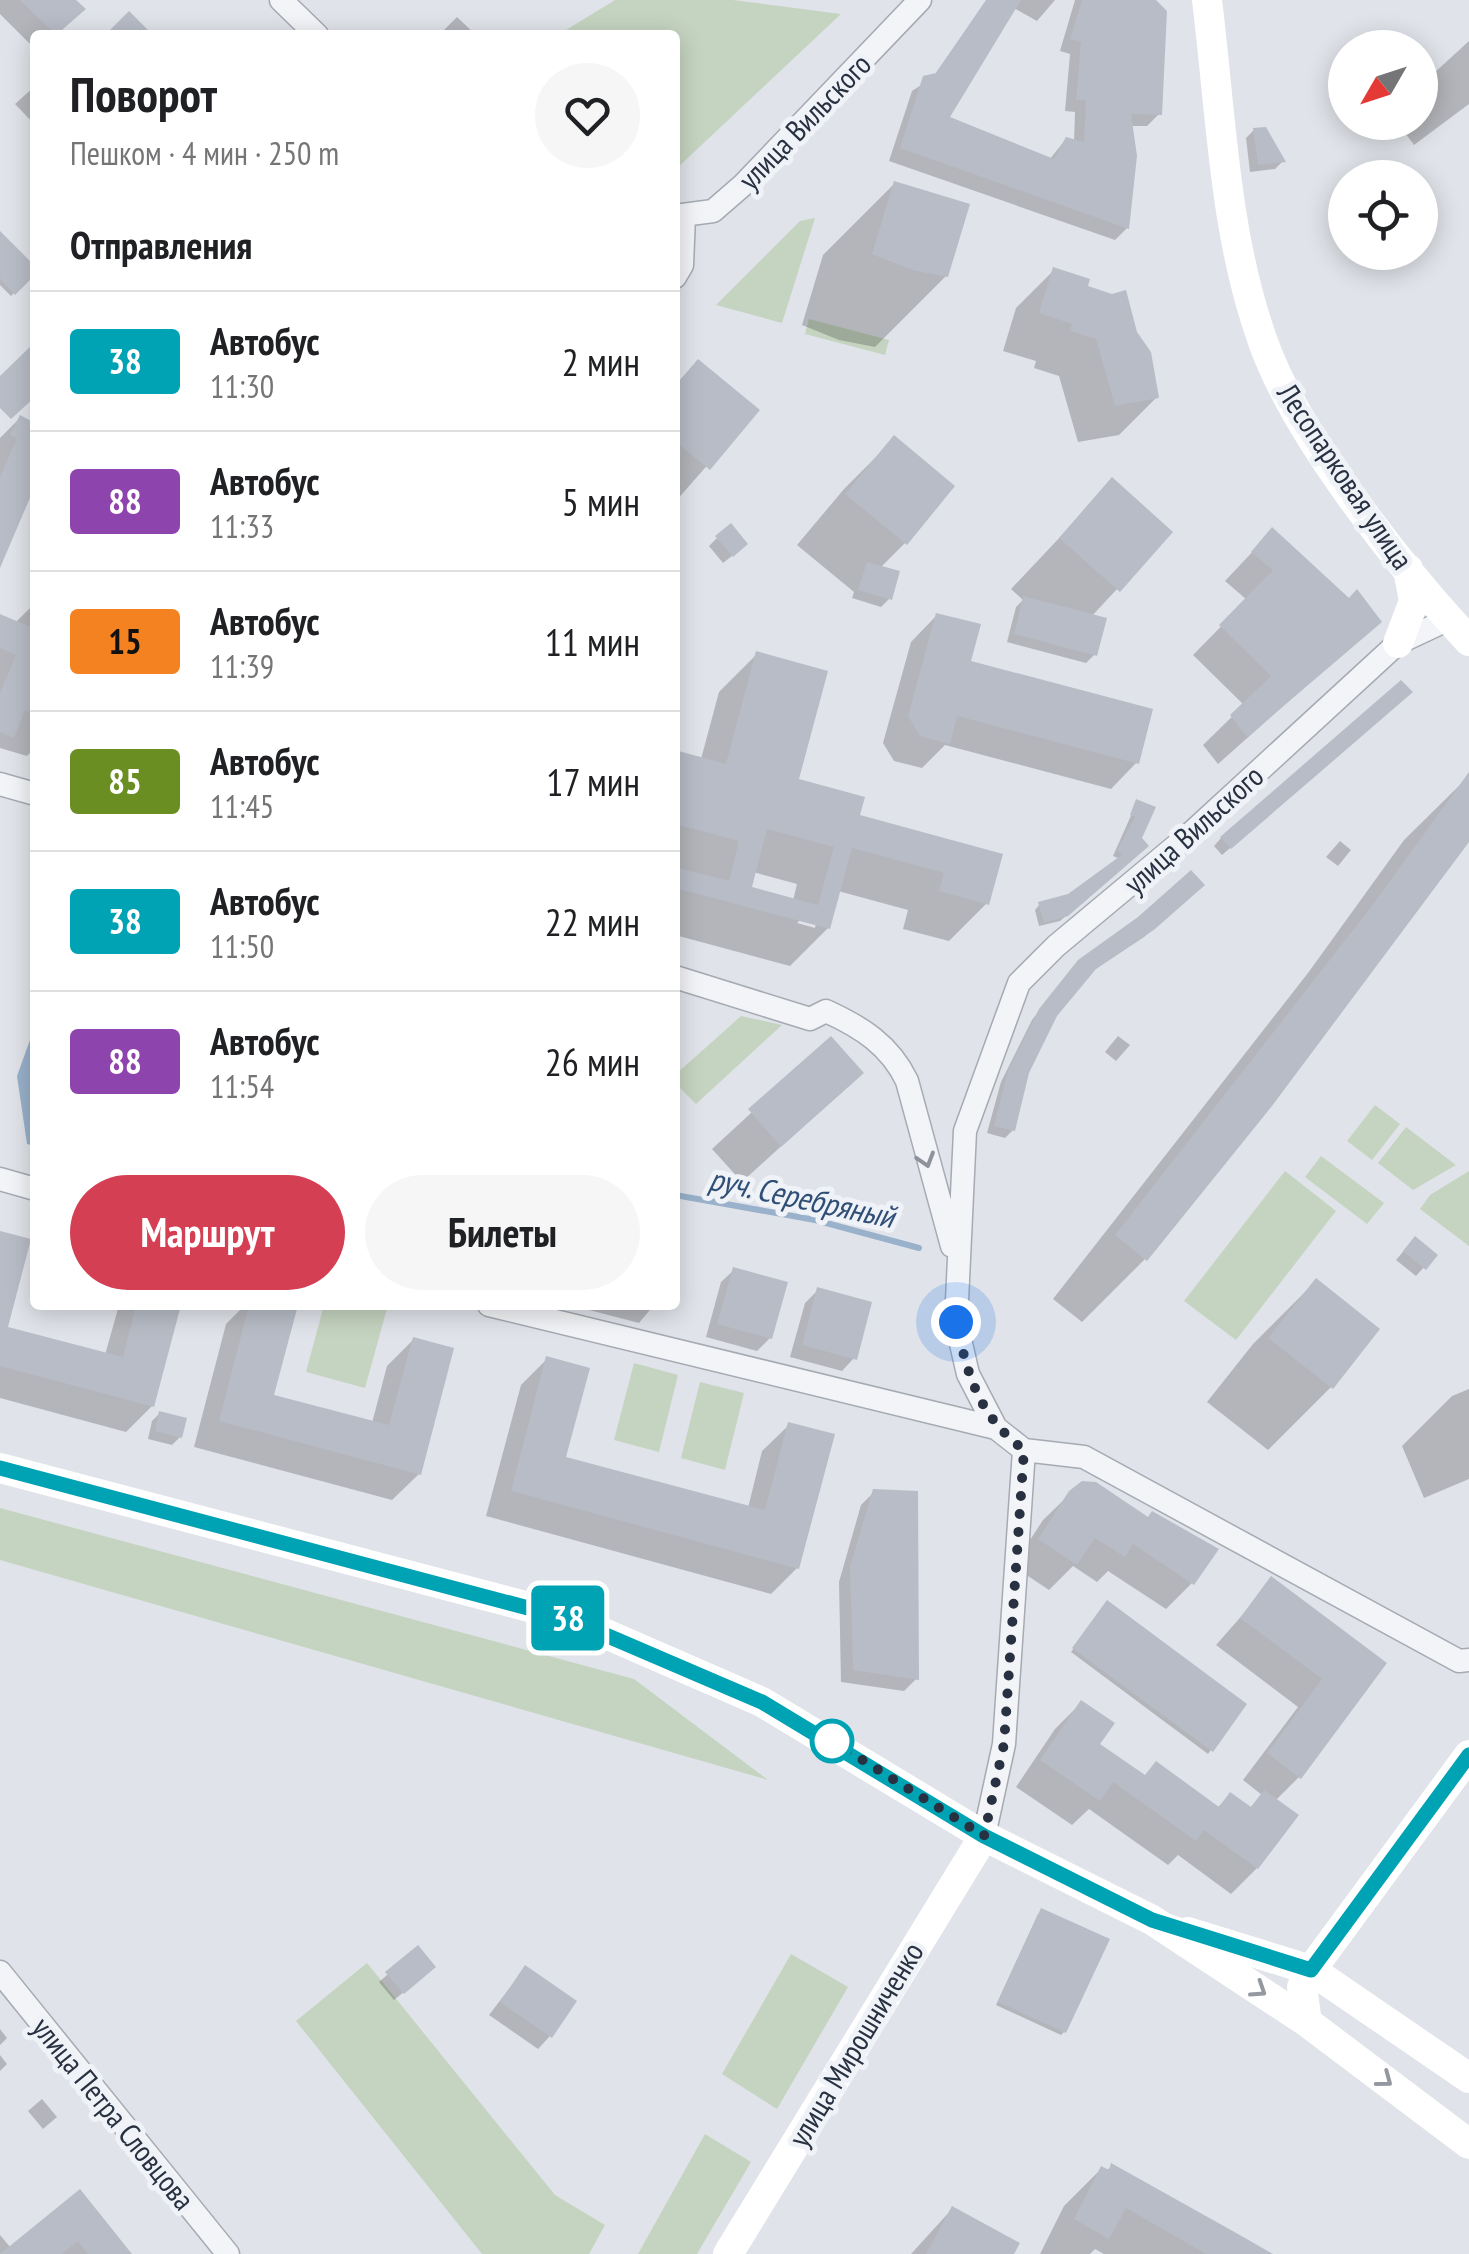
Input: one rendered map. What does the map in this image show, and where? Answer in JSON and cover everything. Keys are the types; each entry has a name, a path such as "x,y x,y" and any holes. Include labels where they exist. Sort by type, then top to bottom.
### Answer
{"main road":[{"name":"Лесопарковая улица","path":"1207,0 1241,268 1261,338 1302,421 1408,569 1459,630"},
{"path":"1398,643 1414,602 1408,569"},
{"path":"0,1468 566,1618 762,1702 984,1836 1152,1920 1308,2022 1469,2144"},
{"path":"1308,2022 1302,1987 1311,1970 1469,1756"},
{"name":"улица Мирошниченко","path":"728,2254 984,1836"},
{"path":"1152,1920 1311,1970 1469,2078"}],"street":[{"path":"281,0 312,30"},
{"name":"улица Вильского","path":"680,216 712,212 743,185 920,0"},
{"path":"680,232 680,268"},
{"name":"улица Вильского","path":"956,1260 966,1132 1019,984 1398,643 1459,630"},
{"path":"0,784 30,793"},
{"path":"680,978 810,1020 826,1010 865,1028 900,1066 956,1260 956,1322 968,1374 996,1428 1024,1450 1084,1457 1458,1661 1469,1660"},
{"path":"0,1179 30,1187"},
{"path":"510,1310 996,1428"},
{"path":"984,1836 1004,1744 1024,1450"},
{"name":"улица Петра Словцова","path":"0,1972 228,2254"}],"green space":[{"path":"615,0 733,0 841,14 680,165 680,30 566,30"},
{"path":"815,218 782,323 716,305 800,221"},
{"path":"809,319 889,340 885,355 805,334"},
{"path":"741,1016 782,1025 696,1104 680,1088 680,1071"},
{"path":"1375,1105 1400,1124 1372,1160 1347,1141"},
{"path":"1406,1127 1456,1165 1413,1190 1378,1163"},
{"path":"1321,1156 1384,1203 1367,1224 1305,1177"},
{"path":"1285,1171 1336,1211 1236,1340 1184,1301"},
{"path":"1469,1171 1469,1246 1420,1209 1430,1195"},
{"path":"323,1310 387,1310 365,1388 306,1372"},
{"path":"634,1363 678,1375 659,1452 614,1440"},
{"path":"700,1382 744,1393 725,1470 681,1458"},
{"path":"0,1508 634,1679 768,1780 0,1560"},
{"path":"791,1954 848,1987 777,2109 722,2074"},
{"path":"367,1963 555,2195 605,2225 589,2254 482,2254 296,2021"},
{"path":"705,2134 751,2162 697,2254 638,2254"}],"water":[{"path":"30,1040 30,1145 27,1144 17,1076"}],"building":[{"path":"20,0 76,0 86,9 62,30 51,30"},
{"path":"986,0 1021,0 950,117 1054,159 1066,137 1084,142 1086,100 1076,100 1081,42 1070,39 1082,0 1156,0 1167,11 1162,115 1131,114 1137,156 1129,229 900,148 923,76 936,73"},
{"path":"129,11 148,30 110,30"},
{"path":"1266,127 1286,162 1258,165 1253,128"},
{"path":"894,181 970,204 948,277 912,270 872,254"},
{"path":"0,231 30,261 30,280 15,295 0,279"},
{"path":"1053,267 1090,279 1088,286 1112,294 1126,290 1137,332 1151,352 1159,398 1115,406 1096,339 1070,331 1072,324 1039,313"},
{"path":"30,347 30,402 11,419 0,408 0,376"},
{"path":"698,359 760,410 710,470 680,445 680,380"},
{"path":"20,415 30,420 30,498 0,568 0,477 17,438 10,435"},
{"path":"894,435 955,486 907,545 845,494"},
{"path":"1112,477 1173,532 1120,592 1059,538"},
{"path":"731,523 748,544 733,557 715,536"},
{"path":"1272,527 1349,598 1357,589 1382,622 1247,737 1230,715 1271,676 1219,625 1273,570 1251,552"},
{"path":"867,562 900,571 892,600 858,590"},
{"path":"1023,596 1107,618 1097,656 1014,634"},
{"path":"936,613 981,624 971,661 1153,709 1139,764 957,716 950,744 920,736 908,716"},
{"path":"0,614 30,627 30,712 25,710 14,738 0,732 0,693 16,655 0,648"},
{"path":"756,651 828,671 799,779 865,797 860,815 1003,854 989,905 939,891 944,873 852,848 830,929 680,889 680,868 729,881 739,841 680,825 680,751 726,764","holes":["767,829 834,847 818,905 752,887"]},
{"path":"1401,680 1413,692 1231,849 1220,837"},
{"path":"1469,772 1469,842 1272,1106 1147,1261 1115,1235 1371,907"},
{"path":"1136,799 1156,807 1142,838 1149,846 1068,916 1044,923 1038,902 1068,894 1123,854 1117,850 1135,817 1130,815"},
{"path":"1191,870 1205,885 1155,929 1096,969 1057,1016 1029,1073 1015,1131 994,1126 1008,1071 1039,1009 1078,960 1138,917"},
{"path":"831,1036 864,1073 781,1147 748,1109"},
{"path":"0,1231 30,1239 8,1327 123,1357 135,1310 180,1310 154,1407 0,1366"},
{"path":"1415,1236 1438,1255 1426,1270 1403,1251"},
{"path":"733,1267 788,1282 772,1339 717,1324"},
{"path":"1316,1278 1380,1329 1333,1389 1268,1338"},
{"path":"817,1287 872,1302 857,1360 802,1345"},
{"path":"248,1310 297,1310 274,1395 389,1425 413,1337 454,1348 421,1475 219,1421"},
{"path":"546,1356 590,1368 566,1457 765,1510 788,1422 835,1434 799,1569 511,1491"},
{"path":"159,1411 187,1418 182,1438 155,1431"},
{"path":"1082,1481 1096,1482 1148,1517 1152,1511 1219,1549 1194,1585 1133,1544 1125,1557 1095,1538 1077,1565 1038,1539 1069,1491"},
{"path":"873,1489 918,1491 919,1680 853,1670 850,1567"},
{"path":"1271,1576 1387,1663 1301,1779 1267,1753 1322,1679 1240,1618"},
{"path":"1107,1600 1247,1704 1213,1752 1072,1648"},
{"path":"1081,1700 1115,1723 1100,1744 1145,1775 1156,1761 1219,1807 1230,1792 1251,1807 1264,1790 1299,1815 1258,1869 1204,1830 1196,1841 1113,1782 1100,1801 1040,1760"},
{"path":"1041,1908 1110,1939 1066,2033 998,2002"},
{"path":"418,1945 436,1967 404,1994 385,1972"},
{"path":"525,1965 577,2001 552,2038 500,2002"},
{"path":"1111,2163 1273,2254 1206,2254 1126,2208 1109,2239 1074,2219 1101,2166 1109,2170"},
{"path":"80,2189 132,2254 88,2254 78,2241 62,2254 0,2254"},
{"path":"952,2206 1020,2243 1014,2254 926,2254"}],"waterway":[{"name":"руч. Серебряный","path":"680,1196 815,1220 919,1248"}],"bus line":[{"name":"38","path":"0,1468 566,1618 762,1702 984,1836 1152,1920 1311,1970 1469,1755"}],"route":[{"path":"832,1741 984,1836 998,1788 1004,1744 1024,1450 996,1428 968,1374 956,1322"}]}
